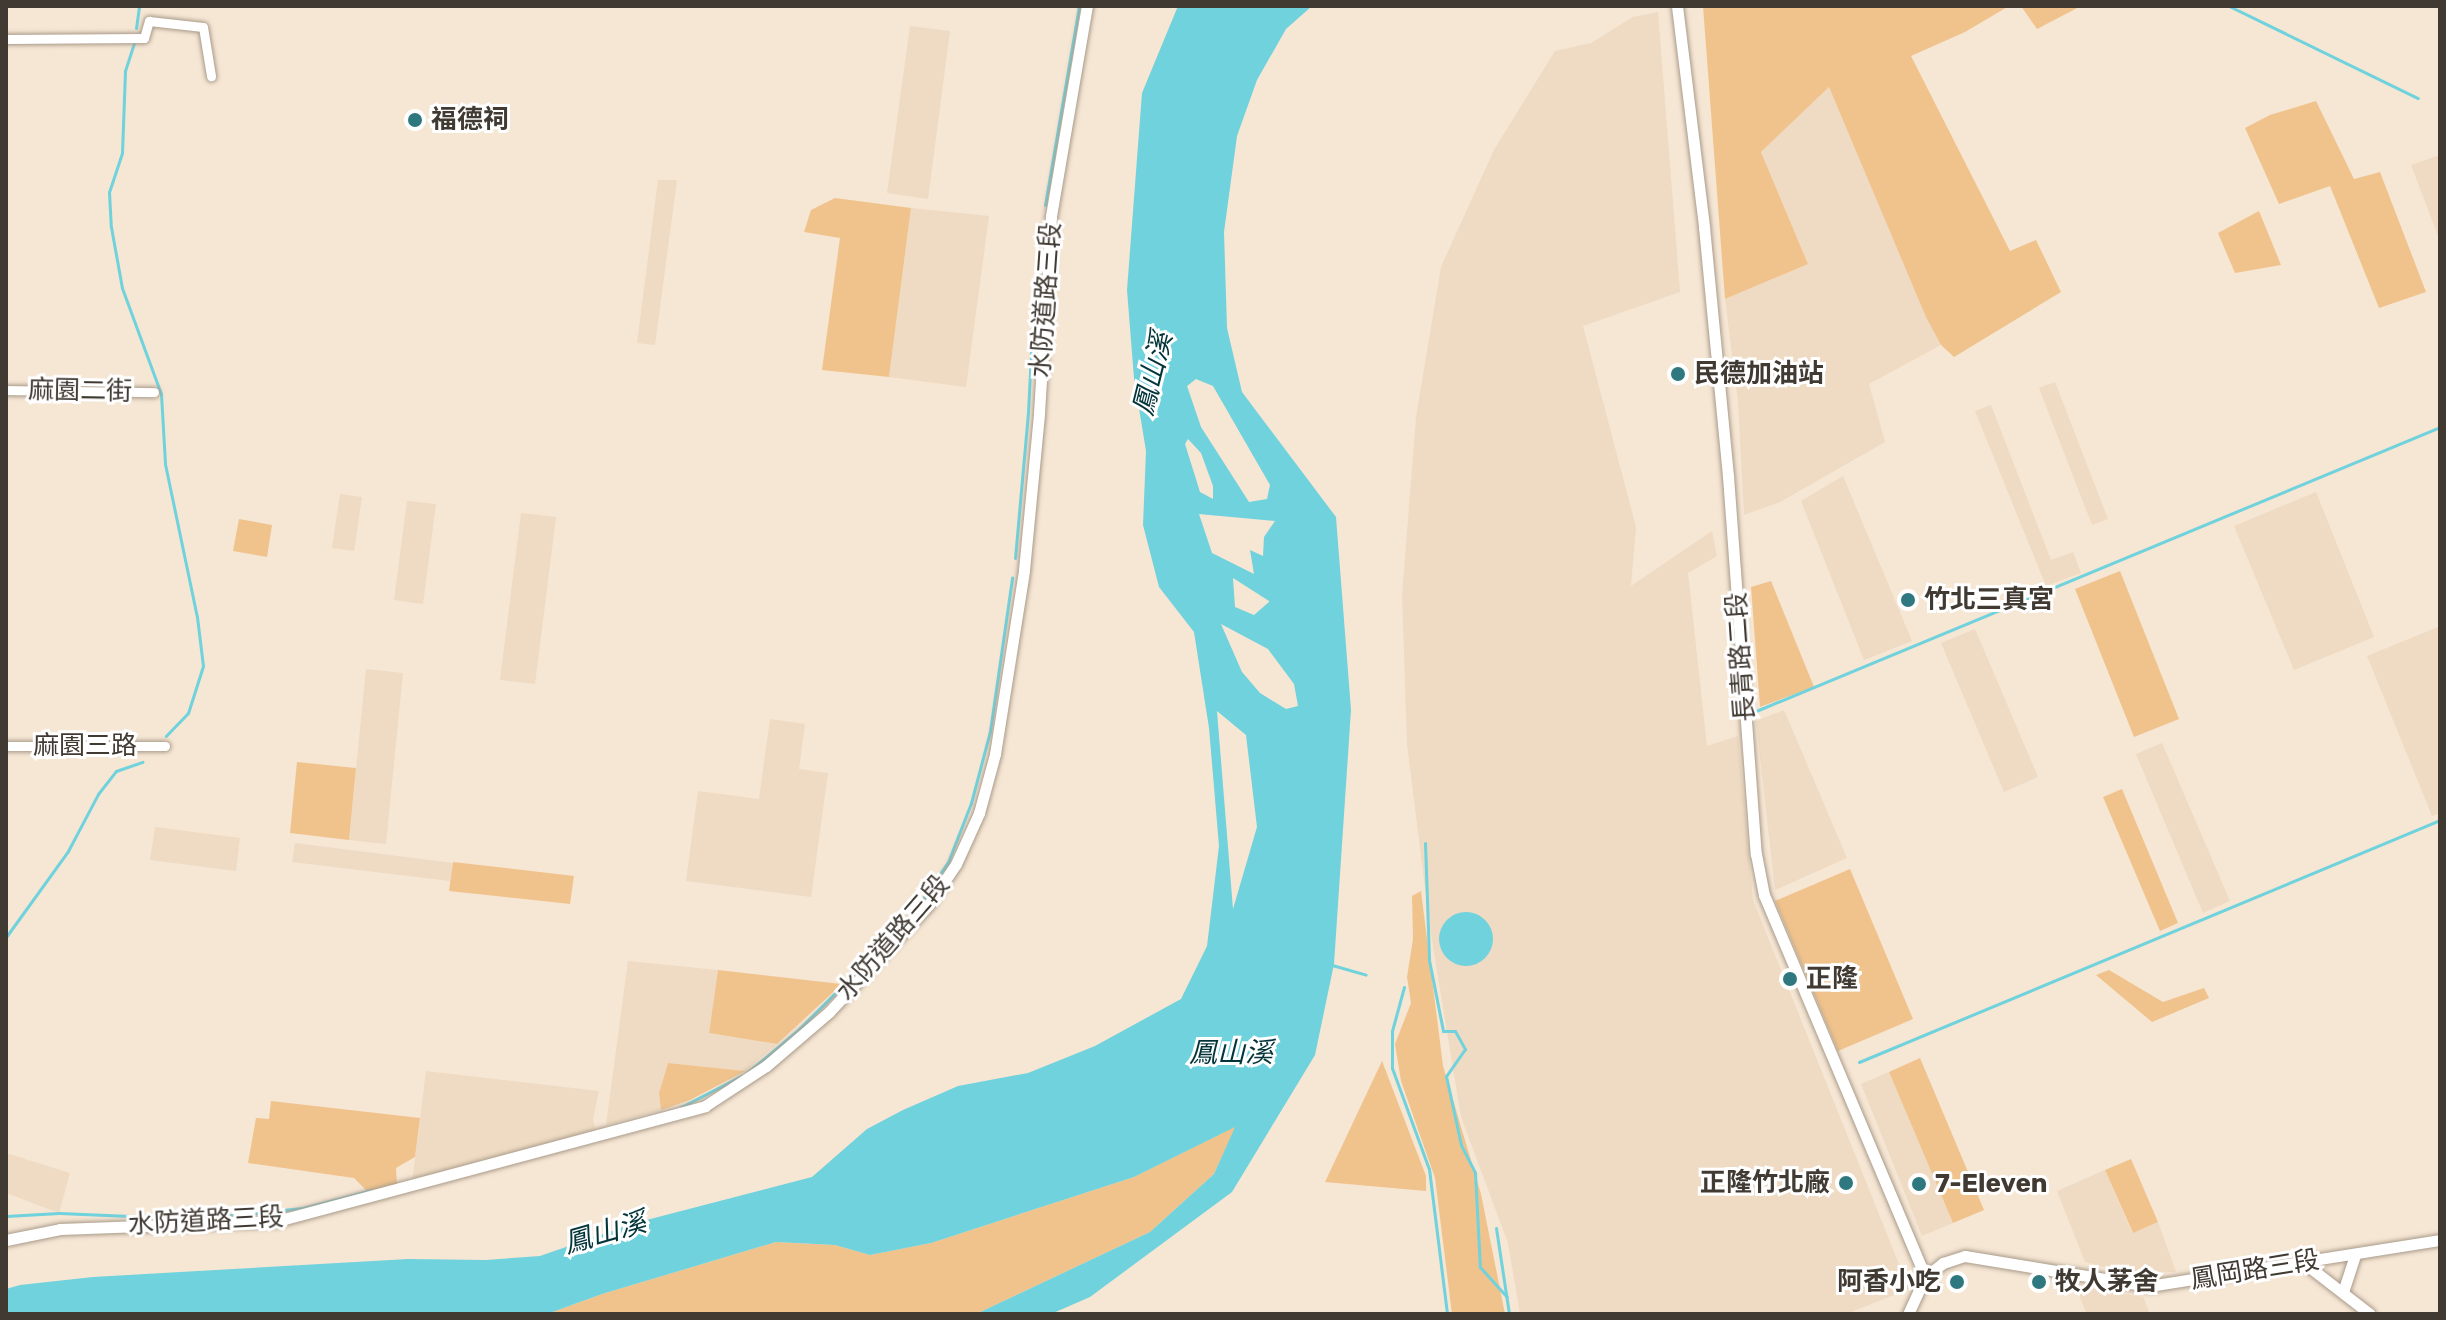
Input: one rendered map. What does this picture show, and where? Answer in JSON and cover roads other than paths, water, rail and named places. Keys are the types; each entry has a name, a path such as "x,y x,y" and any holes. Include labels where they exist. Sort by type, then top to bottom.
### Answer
{"street":[{"name":"水防道路三段","path":"6,1240 60,1229 277,1221 705,1106 766,1066 829,1012 929,904 956,864 979,813 995,754 1024,570 1039,413 1051,216 1087,6"},
{"name":"長青路二段","path":"1677,6 1704,227 1728,476 1756,854 1761,881 1925,1277"},
{"path":"6,39 144,38 149,21 203,27 211,76"},
{"name":"麻園二街","path":"6,390 154,392"},
{"name":"麻園三路","path":"6,746 165,746"},
{"name":"鳳岡路三段","path":"1925,1277 1943,1263 1965,1256 2149,1286 2440,1240"},
{"path":"2343,1292 2355,1254"},
{"path":"2304,1263 2370,1314"},
{"path":"1908,1314 1925,1277"}],"water":[{"name":"鳳山溪","path":"1178,6 1312,6 1286,29 1257,80 1237,136 1224,232 1227,328 1242,392 1336,517 1351,710 1334,964 1315,1055 1232,1192 1090,1297 1051,1314 976,1314 1150,1232 1214,1174 1235,1127 1134,1177 931,1243 870,1255 835,1245 776,1242 602,1294 547,1314 6,1314 6,1289 93,1277 408,1259 486,1260 540,1256 635,1223 812,1177 867,1129 903,1110 958,1086 1028,1073 1095,1046 1181,999 1207,946 1219,846 1209,728 1194,632 1159,587 1143,525 1146,451 1134,378 1127,290 1142,93","holes":["1196,379 1213,386 1270,485 1267,499 1249,502 1201,427 1187,386","1188,439 1201,453 1213,486 1213,499 1200,492 1185,444","1199,514 1275,521 1264,537 1263,556 1250,550 1254,574 1212,553","1233,578 1269,601 1254,615 1235,607","1221,624 1268,649 1294,684 1298,706 1286,709 1260,693 1242,672","1217,711 1246,735 1257,827 1233,909"]},
{"path":"1466,912 1477,914 1485,920 1491,928 1491,950 1485,958 1477,964 1466,966 1455,964 1447,958 1441,950 1439,939 1441,928 1447,920 1455,914"}],"waterway":[{"path":"136,28 139,6"},
{"path":"1045,205 1079,6"},
{"path":"2229,6 2418,98"},
{"path":"135,40 125,71 122,153 109,192 111,227 122,288 161,394 165,464 197,617 203,666 188,713 166,736"},
{"path":"1015,558 1028,412 1034,293 1042,225"},
{"path":"1756,711 2440,427"},
{"path":"911,916 948,862 971,803 990,731 1012,578"},
{"path":"6,937 68,851 98,794 116,771 142,762"},
{"path":"1859,1062 2440,820"},
{"path":"1425,843 1429,960 1443,1031 1455,1031 1465,1049 1446,1076 1461,1145 1475,1173 1480,1267 1507,1297"},
{"path":"748,1072 799,1029 885,943"},
{"path":"1332,965 1366,975"},
{"path":"1404,987 1392,1031 1392,1068 1429,1169 1447,1314"},
{"path":"681,1107 741,1076"},
{"path":"245,1214 303,1208 371,1190"},
{"path":"6,1216 59,1213 234,1215"},
{"path":"1496,1228 1509,1314"}],"place":[{"name":"福德祠","path":"415,120"},
{"name":"民德加油站","path":"1678,374"},
{"name":"竹北三真宮","path":"1908,600"},
{"name":"正隆","path":"1790,979"},
{"name":"正隆竹北廠","path":"1846,1183"},
{"name":"7-Eleven","path":"1919,1184"},
{"name":"阿香小吃","path":"1957,1282"},
{"name":"牧人茅舍","path":"2039,1282"}]}
